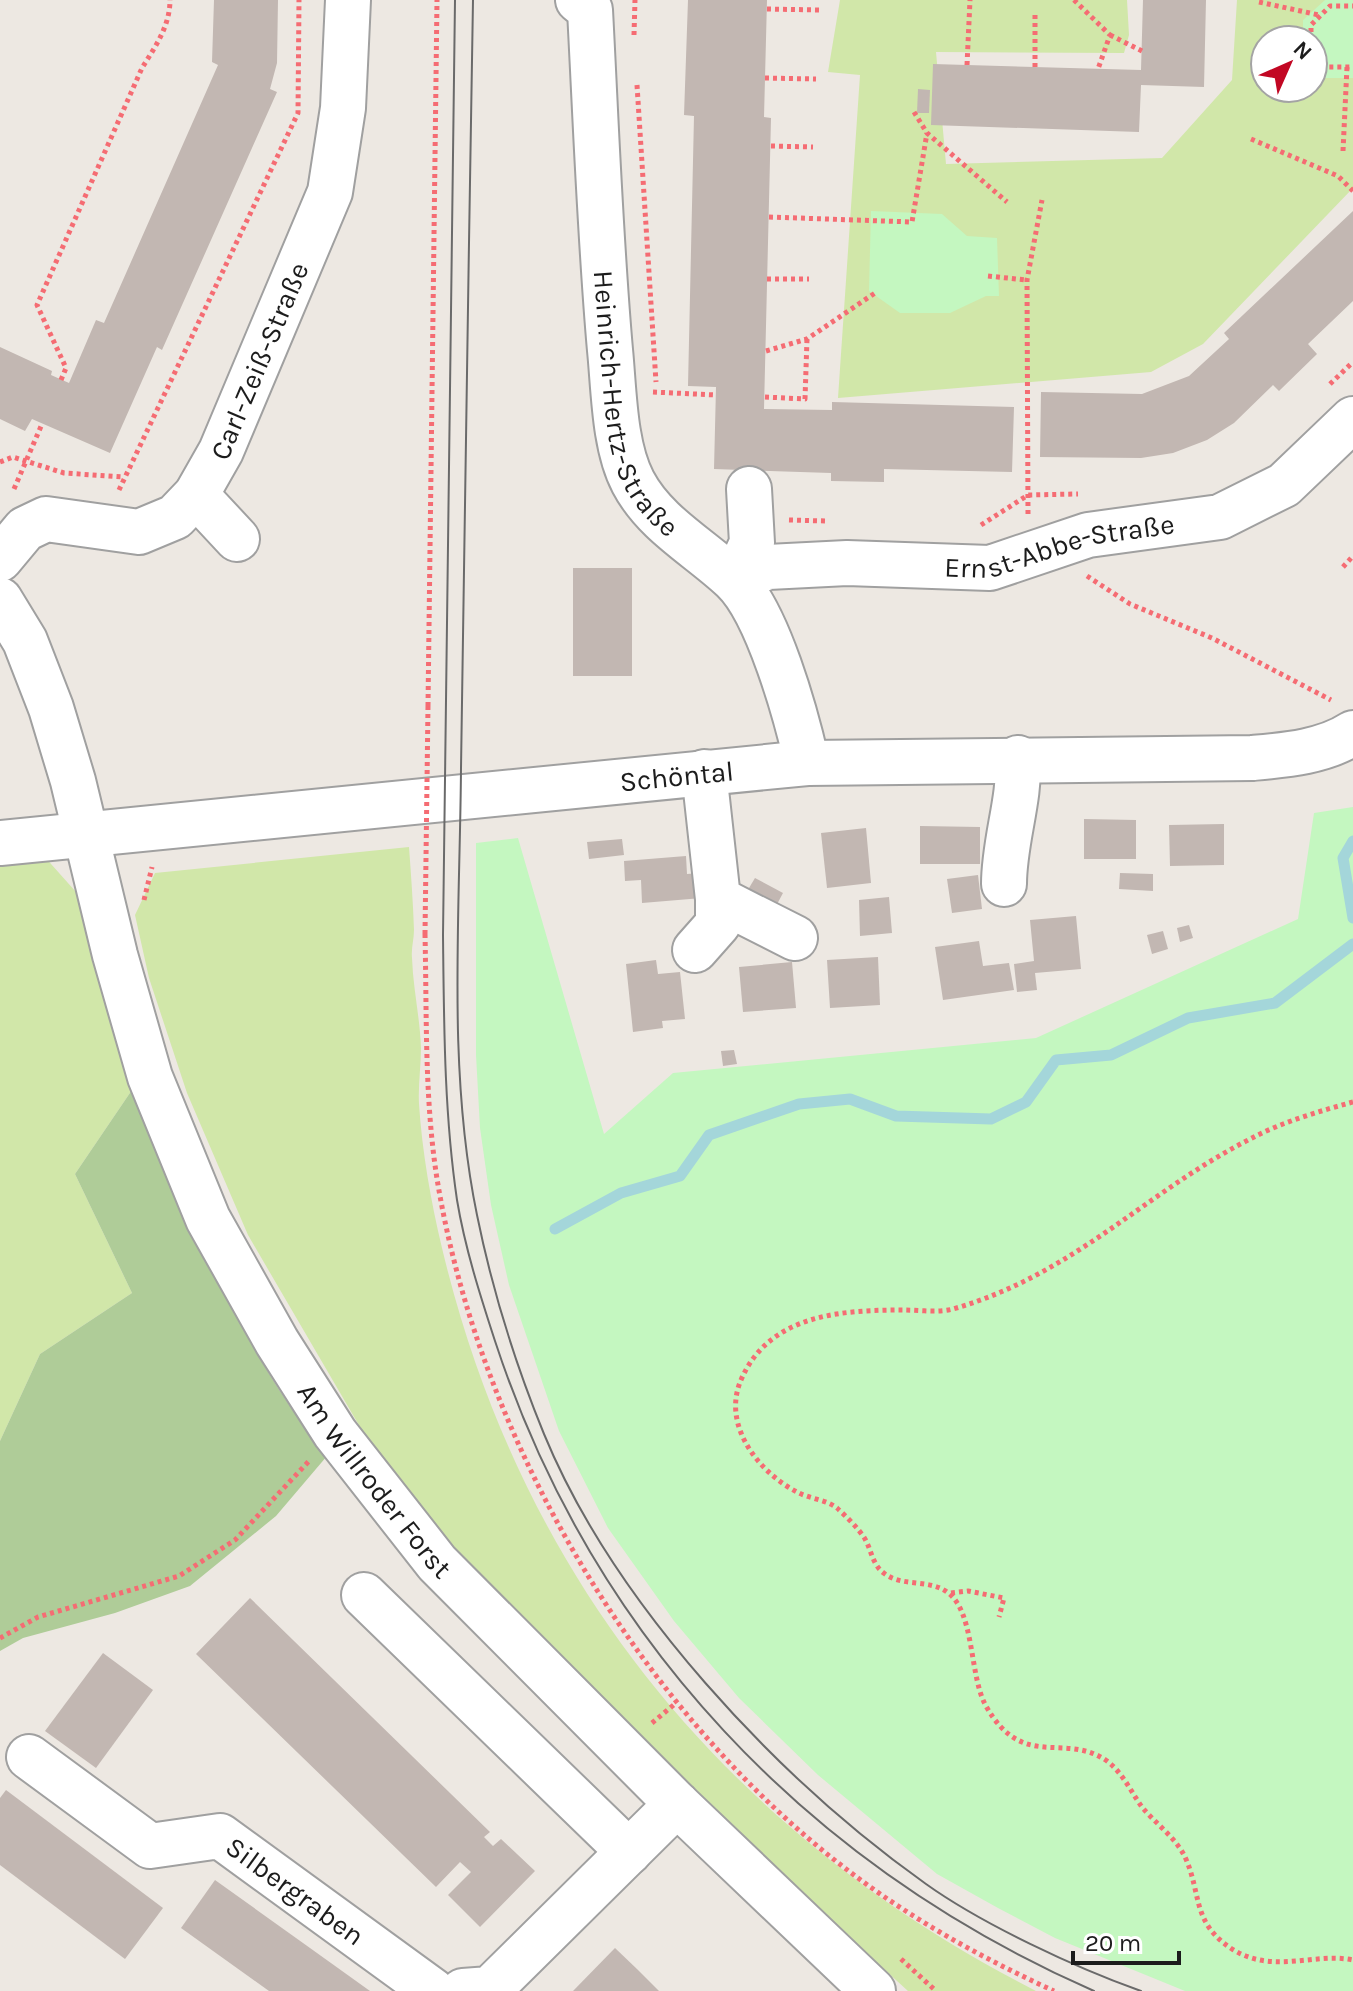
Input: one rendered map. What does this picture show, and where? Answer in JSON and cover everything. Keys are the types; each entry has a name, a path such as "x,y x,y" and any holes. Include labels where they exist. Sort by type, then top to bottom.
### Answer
{"street":[{"name":"Carl-Zeiß-Straße","path":"0,559 34,522 46,519 108,531 139,532 175,517 196,495 238,411 330,192 343,108 348,0"},
{"name":"Heinrich-Hertz-Straße","path":"578,0 590,10 605,293 621,440 633,481 669,528 735,580 760,622 796,715 807,763"},
{"name":"Ernst-Abbe-Straße","path":"735,580 768,567 847,563 990,568 1088,535 1220,517 1284,485 1336,407"},
{"path":"196,495 237,539"},
{"path":"735,580 752,543 750,504"},
{"name":"Am Willroder Forst","path":"0,600 39,675 88,836 115,955 150,1077 208,1219 277,1342 335,1433 437,1563 677,1804 873,1991"},
{"name":"Schöntal","path":"0,843 807,763 1018,758 1252,758 1295,754 1343,740 1346,719"},
{"path":"1004,884 1004,849 1019,786 1018,758"},
{"path":"695,950 718,924 704,772"},
{"path":"718,899 795,938"},
{"path":"364,1595 629,1852"},
{"name":"Silbergraben","path":"29,1757 150,1846 220,1836 433,1991"},
{"path":"463,1991 490,1989 677,1804"}],"path":[{"path":"61,380 66,368 37,305 142,68 160,39 170,13 170,0"},
{"path":"108,531 123,477 298,113 299,0"},
{"path":"437,0 425,934 428,1091 440,1196 475,1335 515,1441 609,1610 676,1703 759,1792 849,1872 998,1967 1054,1991"},
{"path":"634,45 635,0"},
{"path":"967,65 970,0"},
{"path":"1074,0 1110,35 1142,51"},
{"path":"1259,2 1320,15"},
{"path":"1312,24 1330,6 1353,6"},
{"path":"767,9 819,10"},
{"path":"1035,15 1035,67"},
{"path":"1098,69 1110,35"},
{"path":"1329,67 1350,67 1343,151"},
{"path":"636,75 657,405"},
{"path":"765,78 816,79"},
{"path":"914,112 927,133 1007,202"},
{"path":"769,217 912,222 927,133"},
{"path":"1251,139 1338,176 1353,191"},
{"path":"771,146 813,147"},
{"path":"1042,200 1027,280 1028,495 1038,554 1130,604 1212,638 1346,719"},
{"path":"988,276 1027,280"},
{"path":"767,279 809,279"},
{"path":"766,351 807,339 875,293"},
{"path":"765,397 805,399 807,339"},
{"path":"1336,407 1353,362"},
{"path":"656,392 716,395"},
{"path":"10,498 42,424"},
{"path":"0,462 13,457 64,473 123,477"},
{"path":"969,525 985,525 1028,495 1087,494"},
{"path":"750,504 832,521"},
{"path":"1343,567 1353,556"},
{"path":"140,828 153,864 142,909"},
{"path":"999,1617 1004,1598 968,1591 950,1593 884,1574 870,1556 866,1540 835,1506 776,1481 750,1453 736,1419 739,1383 754,1357 772,1339 797,1323 820,1316 867,1310 948,1310 1005,1290 1063,1263 1255,1136 1353,1102"},
{"path":"0,1638 38,1617 179,1576 235,1540 335,1433"},
{"path":"950,1593 960,1606 974,1678 987,1707 1006,1733 1026,1746 1084,1751 1107,1761 1185,1856 1204,1922 1231,1948 1249,1957 1295,1964 1340,1957 1353,1960"},
{"path":"652,1723 676,1703"},
{"path":"641,1713 663,1734"},
{"path":"895,1953 936,1991"}],"green space":[{"path":"840,0 1127,0 1129,35 1124,53 936,52 946,164 1162,158 1232,80 1237,0 1353,0 1353,188 1203,344 1151,372 838,398 860,75 828,72"},
{"path":"1325,0 1353,0 1353,78 1329,78 1329,24 1303,24 1303,20"},
{"path":"871,211 942,214 967,236 997,238 999,296 986,296 950,313 900,313 869,291"},
{"path":"1353,807 1353,1991 1185,1991 1055,1938 937,1874 818,1775 739,1698 674,1621 608,1528 559,1431 509,1285 491,1205 480,1128 476,1055 476,843 518,838 604,1134 673,1073 1036,1038 1298,919 1314,813"},
{"path":"409,847 413,969 421,1048 419,1104 431,1195 442,1248 478,1370 526,1484 585,1590 655,1687 735,1776 826,1856 926,1928 1036,1991 908,1991 819,1910 466,1567 360,1427 248,1235 187,1093 149,978 135,915 155,873"},
{"path":"43,855 76,892 103,989 136,1084 75,1174 132,1293 40,1354 0,1441 0,860"},
{"path":"136,1084 217,1278 266,1369 327,1456 276,1516 190,1586 115,1613 23,1638 0,1651 0,1441 40,1354 132,1293 75,1174"}],"building":[{"path":"214,0 278,0 277,63 270,89 277,92 162,350 157,347 110,453 32,419 25,431 0,419 0,347 52,371 51,375 69,383 96,320 104,323 218,65 212,62"},
{"path":"688,0 767,0 764,117 771,118 764,409 832,410 832,402 1014,407 1012,472 884,469 884,482 831,481 831,473 714,469 716,387 688,386 694,116 684,115"},
{"path":"1143,0 1206,0 1204,87 1141,85 1139,132 931,125 933,64 1141,70"},
{"path":"918,89 930,90 929,113 917,113"},
{"path":"1353,211 1353,301 1308,344 1317,354 1279,391 1273,385 1234,423 1207,440 1173,453 1141,458 1040,457 1041,392 1142,394 1189,376 1229,339 1224,333"},
{"path":"573,568 632,568 632,676 573,676"},
{"path":"1084,819 1136,820 1136,859 1084,859"},
{"path":"1224,824 1224,865 1170,866 1169,825"},
{"path":"920,826 980,827 980,864 920,864"},
{"path":"866,828 871,883 827,888 821,833"},
{"path":"622,839 624,855 589,859 587,842"},
{"path":"686,856 687,874 700,873 702,898 642,903 641,880 625,881 624,861"},
{"path":"1120,873 1153,874 1153,891 1119,889"},
{"path":"978,875 982,909 952,913 947,879"},
{"path":"755,878 783,893 775,908 746,893"},
{"path":"889,897 892,933 860,936 859,900"},
{"path":"1076,916 1081,969 1035,973 1037,990 1017,992 1014,964 1034,961 1030,920"},
{"path":"1189,925 1193,938 1180,942 1177,928"},
{"path":"1163,931 1168,949 1152,954 1147,935"},
{"path":"979,941 983,966 1009,963 1014,990 943,1000 935,947"},
{"path":"878,957 880,1005 830,1008 827,960"},
{"path":"656,960 658,974 680,972 685,1019 662,1021 663,1028 633,1032 626,964"},
{"path":"792,962 796,1008 743,1012 739,967"},
{"path":"734,1050 737,1064 723,1066 721,1051"},
{"path":"250,1598 490,1832 484,1837 493,1846 501,1839 535,1871 480,1927 448,1895 471,1872 460,1862 436,1887 196,1654"},
{"path":"103,1653 153,1690 96,1768 45,1731"},
{"path":"6,1790 163,1908 125,1959 0,1865 0,1798"},
{"path":"215,1880 370,1991 269,1991 181,1928"},
{"path":"615,1948 638,1970 659,1991 573,1991"}],"waterway":[{"path":"1353,841 1343,858 1353,918"},
{"path":"555,1229 621,1193 680,1176 709,1135 799,1104 850,1099 896,1116 991,1119 1026,1102 1056,1060 1111,1055 1188,1018 1275,1003 1353,944"}],"tram line":[{"path":"455,0 444,1034 449,1134 457,1200 489,1324 537,1450 590,1551 652,1645 724,1731 805,1809 894,1878 990,1939 1094,1991"},
{"path":"473,0 458,1049 468,1160 477,1215 497,1298 523,1380 574,1498 612,1561 656,1623 705,1683 758,1740 813,1793 926,1884 1030,1944 1141,1991"}]}
